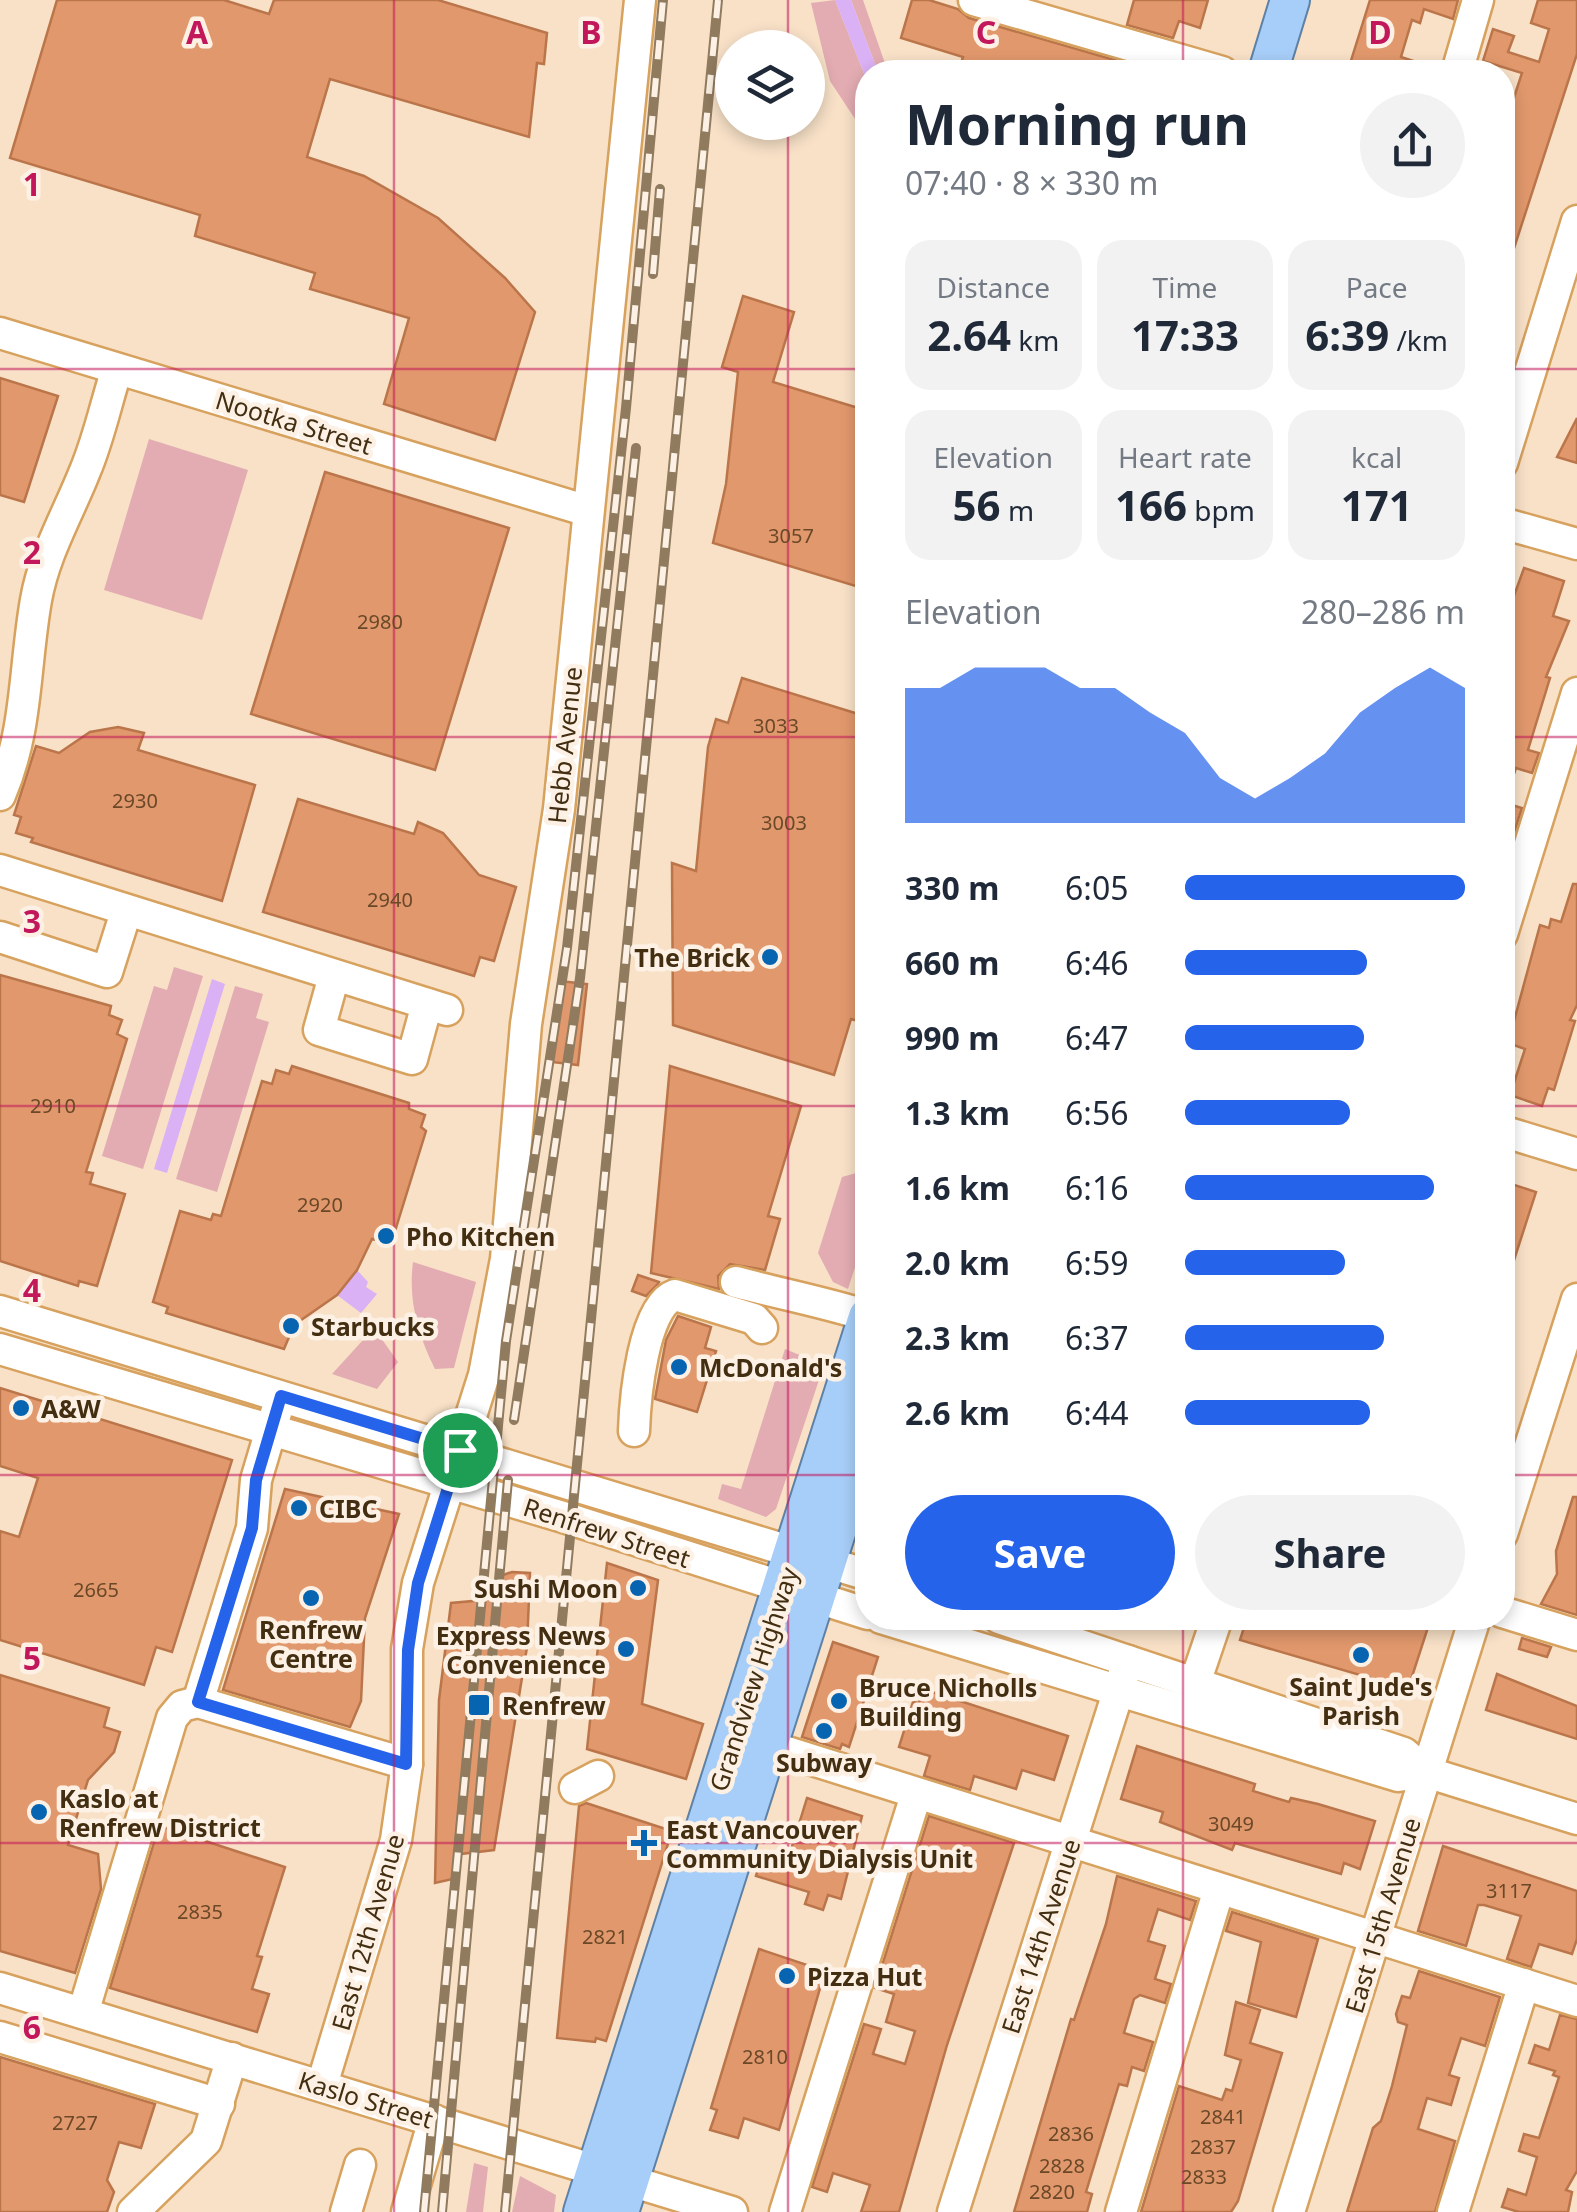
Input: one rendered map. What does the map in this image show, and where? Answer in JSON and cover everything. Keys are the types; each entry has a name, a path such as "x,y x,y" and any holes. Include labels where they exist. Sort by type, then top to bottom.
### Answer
{"main road":[{"path":"1272,60 1290,0"},
{"name":"Grandview Highway","path":"583,2212 615,2187 768,1746 855,1369"},
{"name":"Grandview Highway","path":"615,2187 805,1575 855,1462"}],"street":[{"name":"Hebb Avenue","path":"450,1483 484,1375 506,1259 526,1024 558,809 640,0"},
{"path":"974,0 1181,60"},
{"path":"1460,60 1478,0"},
{"path":"1515,420 1577,221"},
{"name":"Nootka Street","path":"0,333 588,511"},
{"path":"0,795 17,755 26,711 40,586 53,541 92,452 117,368"},
{"path":"1515,526 1577,544"},
{"path":"1515,892 1577,693"},
{"path":"0,870 437,1007 412,1060 319,1030 334,976"},
{"path":"0,937 108,972 126,912"},
{"path":"1515,1135 1577,1154"},
{"path":"736,1282 855,1313"},
{"path":"634,1431 635,1392 657,1310 675,1296 754,1320 762,1328"},
{"path":"1515,1493 1577,1298"},
{"name":"Renfrew Street","path":"0,1311 460,1450 805,1575 855,1606"},
{"name":"Renfrew Street","path":"0,1349 450,1483 805,1575 855,1575"},
{"path":"198,1702 252,1528 256,1480 281,1396"},
{"name":"East 12th Avenue","path":"322,2085 396,1840 406,1764 410,1633 418,1583 450,1483"},
{"path":"1515,1616 1577,1635"},
{"path":"931,1630 1124,1675 1194,1683 1404,1754 1426,1772 1577,1819"},
{"path":"1025,1630 1124,1675 1398,1776 1426,1772"},
{"path":"1194,1683 1213,1630"},
{"name":"East 15th Avenue","path":"1289,2212 1472,1630"},
{"name":"East 14th Avenue","path":"953,2212 1124,1675"},
{"path":"83,2014 172,1718 182,1706 198,1702 406,1764"},
{"path":"768,1746 1577,2001"},
{"path":"785,2212 916,1794"},
{"path":"1120,2212 1220,1890"},
{"path":"1453,2212 1524,1984"},
{"name":"Kaslo Street","path":"0,1988 434,2120 615,2187 732,2212"},
{"path":"0,2037 219,2104"},
{"path":"133,2212 206,2140 232,2058"},
{"path":"406,2212 434,2120"},
{"path":"346,2212 360,2165"}],"shaded area":[{"path":"835,0 859,60 855,60 855,119 830,81 825,30 818,30 811,3"},
{"path":"835,0 851,0 874,60 859,60"},
{"path":"851,0 863,0 884,60 874,60"},
{"path":"149,439 248,470 202,620 104,590"},
{"path":"174,967 203,976 143,1169 102,1156 154,986 167,990"},
{"path":"212,979 225,984 167,1173 154,1169"},
{"path":"235,986 263,994 256,1018 269,1022 217,1192 176,1179"},
{"path":"855,1173 855,1267 848,1289 833,1282 818,1253 842,1177"},
{"path":"413,1262 476,1282 454,1368 435,1369 424,1343 413,1304"},
{"path":"357,1270 368,1282 366,1287 377,1294 361,1313 337,1295"},
{"path":"374,1328 398,1362 377,1389 332,1374"},
{"path":"785,1349 824,1365 776,1509 766,1517 718,1499 722,1484 741,1489"},
{"path":"474,2163 488,2167 483,2212 466,2212"},
{"path":"520,2176 556,2195 554,2212 512,2212"}],"building":[{"path":"57,0 224,0 269,14 274,0 438,0 547,33 544,64 537,63 529,137 330,79 307,157 364,176 438,218 505,278 535,312 495,440 384,404 409,318 310,289 315,273 195,236 200,215 10,158"},
{"path":"912,0 929,0 958,9 969,18 1114,60 962,60 963,57 901,38"},
{"path":"1134,0 1208,0 1200,28 1179,21 1173,38 1127,25"},
{"path":"1370,0 1458,0 1453,19 1424,9 1420,23 1412,20 1401,57 1410,60 1351,60"},
{"path":"1538,0 1577,0 1577,54 1515,245 1515,94 1522,73 1515,71 1515,60 1483,60 1493,29 1514,36 1508,52 1539,62 1549,29 1531,23"},
{"path":"743,296 794,312 773,382 855,407 855,586 713,543 726,484 738,372 722,367"},
{"path":"0,378 58,396 24,502 0,495"},
{"path":"1577,418 1577,463 1557,457"},
{"path":"325,472 509,528 435,770 251,714"},
{"path":"1524,568 1564,581 1553,616 1569,621 1546,677 1550,678 1528,750 1539,753 1532,773 1516,768 1515,771 1515,593"},
{"path":"742,678 855,713 855,1020 851,1019 834,1075 673,1025 672,863 696,871 708,747 716,719 728,723"},
{"path":"118,727 144,733 138,750 255,785 222,901 31,842 33,838 16,833 21,817 14,815 36,746 59,753 90,732"},
{"path":"298,799 414,834 418,822 443,833 479,875 516,887 494,961 480,957 474,976 263,912"},
{"path":"1515,806 1522,808 1515,829"},
{"path":"1573,884 1577,884 1577,1005 1570,1020 1575,1021 1554,1090 1548,1088 1542,1106 1515,1097 1515,1080 1525,1049 1515,1045 1515,1017 1540,925 1549,928 1551,919 1561,922"},
{"path":"0,975 111,1006 109,1015 122,1020 117,1034 127,1039 86,1172 93,1173 90,1184 125,1194 97,1286 79,1281 78,1286 0,1261"},
{"path":"560,981 587,984 578,1065 552,1062"},
{"path":"292,1066 409,1103 409,1109 425,1115 421,1127 426,1131 391,1244 372,1239 357,1270 337,1295 294,1325 284,1349 166,1313 168,1307 153,1302 180,1211 211,1220 213,1214 221,1216 262,1081 272,1084 276,1070 289,1074"},
{"path":"670,1066 801,1106 768,1216 780,1219 765,1270 730,1264 718,1276 719,1289 651,1273"},
{"path":"1515,1185 1536,1192 1515,1257"},
{"path":"638,1275 659,1282 646,1296 632,1291"},
{"name":"McDonald's","path":"678,1316 711,1327 705,1348 716,1351 697,1412 655,1399 666,1340"},
{"path":"0,1388 232,1460 172,1652 156,1647 144,1685 0,1640 0,1531 19,1537 38,1478 0,1466"},
{"name":"Renfrew Centre","path":"285,1489 399,1514 365,1618 361,1701 350,1727 223,1690"},
{"path":"1573,1497 1577,1497 1577,1615 1541,1604 1557,1574 1556,1551"},
{"path":"607,1563 658,1580 642,1704 703,1724 686,1779 587,1749"},
{"path":"512,1572 530,1573 527,1647 494,1850 461,1854 457,1878 435,1883 439,1700 451,1603 495,1599 497,1577"},
{"name":"Saint Jude's Parish","path":"1243,1630 1427,1630 1408,1689 1240,1640"},
{"path":"1522,1638 1551,1647 1547,1657 1519,1649"},
{"name":"Bruce Nicholls Building","path":"833,1642 878,1657 849,1747 842,1744 840,1749 802,1737"},
{"path":"1497,1674 1577,1706 1577,1739 1486,1710"},
{"name":"Kaslo at Renfrew District","path":"0,1675 109,1708 104,1727 120,1732 114,1752 88,1780 68,1845 98,1854 101,1889 75,1973 0,1951"},
{"path":"923,1689 1068,1736 1054,1780 1022,1770 1016,1789 974,1776 970,1790 924,1776 930,1756 899,1747 913,1702 919,1703"},
{"path":"1137,1746 1255,1784 1253,1791 1375,1821 1360,1869 1344,1863 1341,1874 1235,1843 1232,1850 1160,1822 1163,1812 1121,1799"},
{"path":"807,1798 862,1816 841,1899 828,1895 823,1910 805,1904 809,1892 756,1876 761,1858 786,1866"},
{"path":"586,1803 672,1831 606,2041 596,2038 595,2042 557,2038 579,1806"},
{"path":"929,1816 1014,1843 947,2045 899,2212 861,2212 870,2185 833,2173 827,2192 812,2187 864,2024 881,2029 873,2054 905,2064 915,2031 886,2022 894,1994 875,1988"},
{"path":"159,1826 285,1867 257,1956 262,1957 252,1989 269,1994 257,2032 110,1988"},
{"path":"1443,1846 1577,1891 1577,1939 1572,1954 1539,1944 1531,1967 1507,1959 1521,1916 1484,1905 1478,1905 1466,1946 1418,1931"},
{"path":"1117,1876 1196,1901 1190,1920 1158,1909 1148,1941 1165,1946 1155,1979 1171,1984 1165,2003 1140,1995 1134,1999 1124,2033 1153,2042 1144,2071 1132,2067 1127,2086 1119,2084 1086,2192 1092,2194 1087,2212 1014,2212 1071,2019 1074,2020 1106,1924"},
{"path":"1232,1912 1318,1939 1296,2017 1248,2003 1261,1942 1226,1931"},
{"path":"759,1949 825,1971 779,2130 744,2118 738,2138 710,2130 717,2110 711,2108"},
{"path":"1419,1971 1500,1997 1485,2046 1461,2038 1449,2075 1459,2078 1451,2105 1427,2098 1418,2129 1455,2141 1435,2212 1347,2212 1373,2128 1381,2121 1392,2086 1407,2025 1398,2022 1396,2014 1402,1996 1410,1998"},
{"path":"1236,2002 1260,2010 1250,2043 1282,2053 1238,2201 1231,2212 1141,2212 1179,2086 1222,2100 1226,2089 1232,2091 1241,2060 1225,2055"},
{"path":"1560,2015 1577,2019 1577,2171 1566,2190 1572,2192 1568,2212 1519,2212 1502,2207 1508,2189 1526,2195 1537,2157 1519,2151 1524,2134 1539,2138 1559,2077 1553,2075 1555,2071 1529,2063 1535,2045 1549,2050"},
{"path":"0,2057 155,2104 141,2148 119,2142 107,2180 114,2192 107,2212 0,2212"}],"railway":[{"path":"424,2212 506,1341 567,948 626,408 663,0"},
{"path":"505,2212 718,0"},
{"path":"653,274 660,189"},
{"path":"514,1420 580,978 636,448"},
{"path":"442,2212 508,1480"}],"place":[{"name":"The Brick","path":"770,957"},
{"name":"Pho Kitchen","path":"386,1236"},
{"name":"Starbucks","path":"291,1326"},
{"name":"McDonald's","path":"679,1367"},
{"name":"A&W","path":"21,1408"},
{"name":"CIBC","path":"299,1508"},
{"name":"Sushi Moon","path":"638,1588"},
{"name":"Renfrew Centre","path":"311,1598"},
{"name":"Express News Convenience","path":"626,1649"},
{"name":"Saint Jude's Parish","path":"1361,1655"},
{"name":"Bruce Nicholls Building","path":"839,1701"},
{"name":"Renfrew","path":"479,1705"},
{"name":"Subway","path":"824,1731"},
{"name":"Kaslo at Renfrew District","path":"39,1812"},
{"name":"East Vancouver Community Dialysis Unit","path":"644,1843"},
{"name":"Pizza Hut","path":"787,1976"}],"route":[{"path":"281,1396 460,1450 418,1583 408,1650 406,1764 198,1702 252,1528 256,1480 281,1396"}]}
